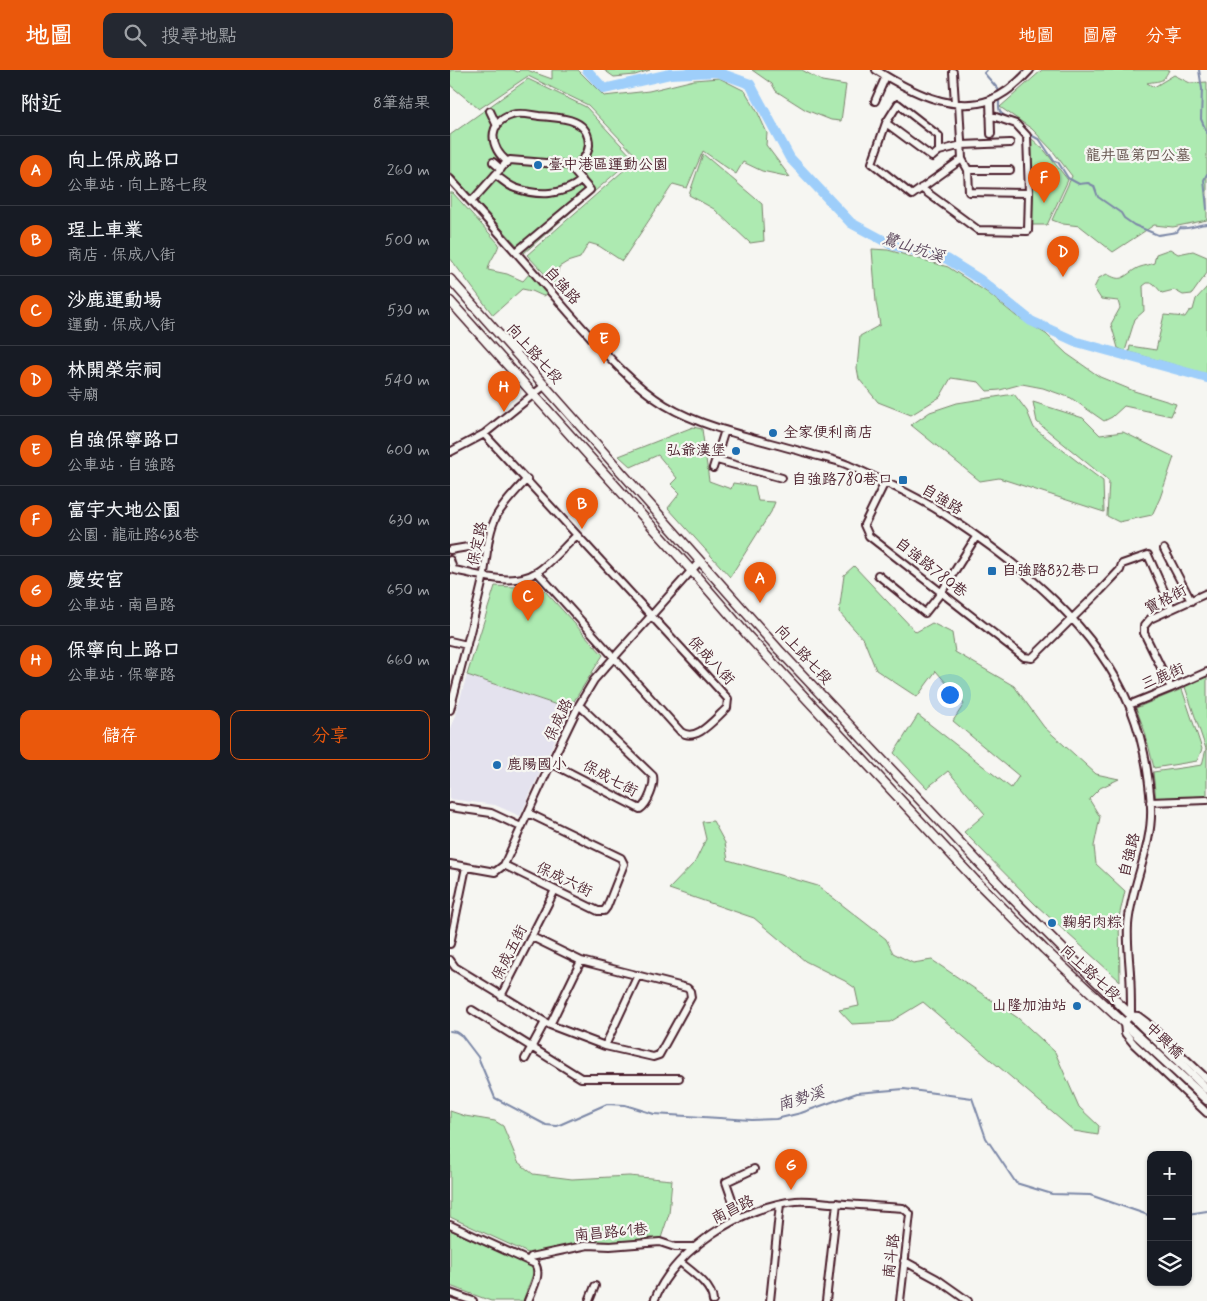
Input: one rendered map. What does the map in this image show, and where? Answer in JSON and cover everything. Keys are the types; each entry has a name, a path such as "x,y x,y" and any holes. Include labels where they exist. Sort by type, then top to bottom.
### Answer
{"main road":[{"name":"向上路七段","path":"450,279 779,650 922,800 967,851 1131,1015"},
{"name":"向上路七段","path":"450,301 692,571 761,651 969,874 1044,949 1124,1023"},
{"name":"中興橋","path":"1131,1015 1207,1088"},
{"name":"中興橋","path":"1124,1023 1207,1100"}],"street":[{"path":"876,70 925,95 957,104 970,104 990,100 1009,89 1030,70"},
{"path":"953,72 962,159 968,170 968,192 1029,193"},
{"path":"874,102 886,76"},
{"path":"990,100 992,134"},
{"path":"939,150 939,136 898,104 886,123 872,163 912,195 962,159"},
{"path":"490,111 498,126"},
{"path":"508,162 497,153 494,144 495,130 505,118 514,114 567,119 584,127 588,138 587,155 578,165 572,168"},
{"path":"921,188 978,230 1028,231 1027,136 1016,124 990,115"},
{"path":"886,123 932,157 939,150 962,145 1010,143"},
{"path":"471,202 510,160 569,165 572,168 590,190 516,252"},
{"path":"493,162 500,169"},
{"path":"968,170 1010,170"},
{"path":"495,175 514,187 541,193 562,192 582,180"},
{"name":"自強路","path":"450,179 595,341 638,384 664,405 689,417 725,430 842,463 885,482 950,517 1033,580 1072,619 1093,644 1110,669 1129,705 1141,738 1150,802 1148,839 1128,925 1131,1015"},
{"path":"450,452 484,434 544,386"},
{"path":"714,468 725,430"},
{"name":"保成八街","path":"484,434 728,699 728,708 697,734 685,735 612,658 537,572"},
{"path":"717,460 782,478"},
{"name":"保定路","path":"450,710 451,700 468,645 484,576 488,549 497,516 507,501 527,479"},
{"name":"自強路780巷","path":"885,482 864,525 866,531 941,593 1024,657 1032,658 1072,619"},
{"path":"450,560 451,569 502,580 521,578 537,572 577,535"},
{"path":"878,575 925,613 941,593 976,537"},
{"path":"450,550 468,547 488,549"},
{"path":"1164,549 1191,600"},
{"path":"1072,619 1120,570 1122,564 1148,554 1172,609"},
{"name":"保成路","path":"504,866 579,706 594,680 700,561"},
{"name":"寶格街","path":"1171,688 1144,634 1144,626 1150,619 1207,593"},
{"path":"450,641 468,645"},
{"name":"三鹿街","path":"1129,705 1207,672"},
{"name":"保成七街","path":"552,763 640,809 644,807 654,782 653,776 579,706"},
{"path":"1150,802 1207,800"},
{"path":"450,807 491,813 521,827"},
{"name":"保成六街","path":"504,866 598,910 604,911 607,907 624,864 621,858 528,813"},
{"path":"450,864 495,872 504,866"},
{"path":"450,944 466,867"},
{"name":"保成五街","path":"450,960 455,967 502,996 555,890"},
{"path":"502,996 547,1023 605,1046 656,1057 659,1055 691,997 692,993 687,988 582,961 532,937"},
{"path":"525,1059 582,961"},
{"path":"605,1046 638,975"},
{"path":"472,1010 581,1078 679,1078"},
{"path":"1207,1079 1138,1016 1131,1015 1124,1023 1125,1033 1134,1044 1207,1113"},
{"path":"739,1219 726,1182 754,1169"},
{"name":"南昌路","path":"654,1301 665,1279 696,1247 724,1226 751,1213 780,1204 798,1201 903,1208 910,1214"},
{"path":"826,1301 836,1203"},
{"path":"770,1301 780,1204"},
{"name":"南斗路","path":"900,1301 910,1214"},
{"path":"450,1225 529,1260 536,1266 538,1274 528,1301"},
{"name":"南昌路61巷","path":"529,1260 588,1245 610,1246 660,1242 675,1247 696,1247"},
{"path":"904,1261 937,1279 968,1301"},
{"path":"680,1262 711,1291 713,1301"},
{"path":"589,1301 595,1286"},
{"path":"450,1293 473,1301"}],"shaded area":[{"name":"鹿陽國小","path":"467,675 569,709 520,816 495,805 450,799 450,732"}],"green space":[{"path":"450,70 513,70 518,72 520,70 527,70 552,79 552,70 578,70 604,96 649,91 694,80 719,78 745,91 767,133 766,145 790,177 762,171 743,162 736,174 703,151 687,188 673,184 622,261 599,246 589,243 580,258 559,267 555,285 527,255 638,158 588,105 528,76 479,109 450,85"},
{"path":"604,70 650,70 635,75 614,77"},
{"path":"752,70 802,70 822,81 846,85 841,121 831,120 806,110 776,91 772,84"},
{"name":"龍井區第四公墓","path":"1042,70 1169,70 1162,79 1147,83 1154,87 1174,75 1190,83 1207,82 1207,220 1173,227 1154,225 1113,252 1080,226 1063,224 1052,220 1072,176 1052,150 1032,129 1000,107"},
{"name":"臺中港區運動公園","path":"528,79 586,107 633,158 524,253 450,172 450,135"},
{"path":"1030,137 1045,151 1068,180 1047,225 1031,225"},
{"path":"703,154 762,204 764,241 750,243 714,209 689,195"},
{"path":"450,193 453,193 499,244 488,270 507,274 523,281 530,273 548,293 543,296 522,289 493,315 450,258"},
{"path":"872,249 888,250 948,267 988,293 1016,316 1046,334 1067,354 1100,377 1134,391 1176,404 1171,416 1124,406 1112,417 1104,421 1071,398 1043,388 1022,384 1000,390 987,391 979,382 951,378 940,397 911,415 878,402 859,379 857,368 860,336 880,325 876,302"},
{"path":"1170,249 1178,254 1193,251 1207,257 1207,273 1192,294 1183,295 1174,290 1162,293 1153,283 1147,283 1143,286 1144,311 1135,319 1125,351 1118,348 1111,324 1120,308 1118,301 1101,299 1094,288 1099,278 1107,274 1115,278 1124,277 1138,268 1154,263 1156,254"},
{"path":"1207,287 1207,374 1129,352 1130,346 1156,350 1164,315 1185,317 1189,311 1193,310 1196,299"},
{"path":"1014,394 1027,411 1034,428 1103,481 1104,512 999,478 980,481 911,425 930,412 957,403"},
{"path":"1033,402 1083,418 1100,435 1123,432 1174,457 1152,515 1119,522 1107,516 1109,481 1037,422"},
{"path":"693,427 702,429 709,481 731,489 733,483 755,486 758,501 775,502 771,512 730,577 668,508 680,493 671,484 677,478 658,455 631,467 619,456"},
{"path":"854,566 916,632 932,623 952,633 955,652 1014,686 1044,727 1096,774 1119,779 1100,788 1089,799 1100,817 1094,846 1096,864 1125,891 1119,917 1120,981 1036,905 964,832 985,814 948,771 927,788 894,753 918,715 1011,788 1019,776 953,721 964,704 936,671 917,697 876,670 864,640 839,612 844,575"},
{"path":"535,580 603,655 569,709 467,675 495,586 516,587"},
{"path":"1207,672 1207,798 1156,800 1153,772 1202,765 1206,749 1184,684"},
{"path":"1182,689 1202,749 1197,761 1154,768 1145,732 1136,708"},
{"path":"713,821 725,843 728,860 818,886 886,939 893,953 913,963 932,960 1018,1018 1055,1052 1079,1107 1099,1126 1098,1135 1074,1131 923,1002 890,1022 852,1024 839,1010 859,1006 855,988 805,961 754,918 669,889 695,862 706,839 702,822"},
{"path":"450,1111 465,1116 495,1121 503,1126 518,1162 533,1174 572,1179 629,1176 672,1180 669,1214 661,1238 588,1244 535,1254 528,1253 450,1217"},
{"path":"450,1230 531,1266 534,1271 523,1301 491,1301 450,1286"}],"waterway":[{"name":"鷺山坑溪","path":"587,70 604,89 670,74 717,72 750,84 790,158 851,223 892,245 947,259 979,279 1031,321 1077,342 1207,378"},
{"path":"987,70 984,73 998,89 999,94"},
{"path":"1199,70 1202,89 1201,119 1207,133"},
{"path":"999,98 1000,111 1010,119"},
{"path":"1029,134 1040,140 1068,178 1079,184 1088,183 1094,186 1098,197 1134,225 1158,235 1177,232 1180,228 1207,224"},
{"path":"1207,174 1204,180 1207,209"},
{"name":"南勢溪","path":"450,1031 462,1036 478,1057 495,1098 546,1125 557,1126 607,1104 625,1105 654,1114 752,1120 776,1119 801,1113 857,1093 904,1089 972,1098 986,1138 1016,1183 1052,1194 1090,1195 1147,1215"},
{"name":"南勢溪","path":"1192,1213 1207,1211"}],"place":[{"name":"臺中港區運動公園","path":"538,165"},
{"name":"富宇大地公園","path":"1044,203"},
{"name":"林開榮宗祠","path":"1063,277"},
{"name":"自強保寧路口","path":"604,364"},
{"name":"保寧向上路口","path":"504,412"},
{"name":"全家便利商店","path":"773,433"},
{"name":"弘爺漢堡","path":"736,451"},
{"name":"自強路780巷口","path":"903,480"},
{"name":"珵上車業","path":"582,529"},
{"name":"自強路832巷口","path":"992,571"},
{"name":"向上保成路口","path":"760,603"},
{"name":"沙鹿運動場","path":"528,621"},
{"name":"鹿陽國小","path":"497,765"},
{"name":"鞠躬肉粽","path":"1052,923"},
{"name":"山隆加油站","path":"1077,1006"},
{"name":"慶安宮","path":"791,1190"}]}
